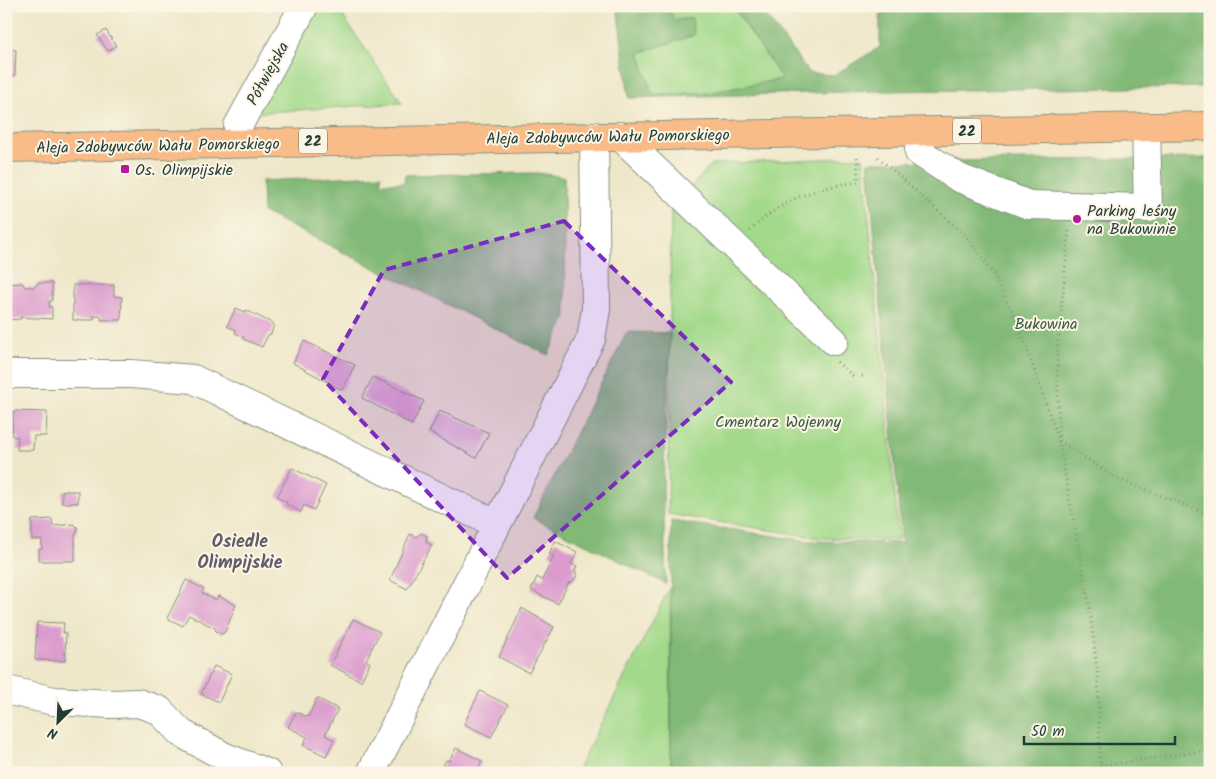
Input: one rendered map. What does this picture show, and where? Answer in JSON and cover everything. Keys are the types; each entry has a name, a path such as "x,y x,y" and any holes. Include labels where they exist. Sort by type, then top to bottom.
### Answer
{"main road":[{"name":"Aleja Zdobywców Wału Pomorskiego","path":"6,148 1210,126"}],"street":[{"name":"Półwiejska","path":"239,143 238,126 304,6"},
{"path":"919,132 920,152 960,178 1029,205 1148,208 1146,127"},
{"path":"371,773 591,339 596,309 594,136"},
{"path":"620,136 834,341"},
{"path":"6,374 131,374 193,379 496,524"},
{"path":"6,690 54,700 111,704 138,703 159,710 181,733 225,757 267,773"}],"path":[{"path":"736,247 769,214 788,200 828,185 858,182 857,154"},
{"path":"875,154 965,235 993,273 1019,326 1059,441 1118,479 1205,513 1210,517"},
{"path":"1069,231 1056,353 1059,441 1094,643 1098,678 1100,773"},
{"path":"1100,766 1210,750"}],"highlighted area":[{"path":"564,221 731,382 507,578 323,379 384,270"}],"green space":[{"path":"316,6 336,6 402,103 253,113"},
{"path":"617,6 665,6 676,20 692,18 694,35 639,53 652,94 708,93 782,79 733,6 759,6 809,73 834,75 880,47 880,6 1210,6 1210,87 881,91 629,98"},
{"path":"665,6 733,6 782,79 708,93 652,94 639,52 694,35"},
{"name":"Cmentarz Wojenny","path":"863,157 899,540 820,538 668,514 671,209 712,164"},
{"name":"Bukowina","path":"1210,158 1210,773 671,773 671,521 809,541 902,543 868,162"},
{"path":"539,173 564,177 566,318 548,355 263,212 262,181 381,175 381,183 404,183 405,175"},
{"path":"627,332 670,333 663,488 666,584 533,518"},
{"path":"670,587 671,773 576,773"}],"building":[{"path":"106,30 116,46 108,51 97,35"},
{"path":"6,49 16,50 15,76 6,76"},
{"path":"22,283 25,287 35,287 38,283 52,283 52,301 49,301 49,307 52,307 52,319 20,317 21,319 6,320 6,284"},
{"path":"73,285 114,285 114,296 122,297 121,320 101,320 101,316 94,316 94,320 73,320"},
{"path":"236,308 245,312 246,310 274,324 271,334 268,335 262,347 243,339 244,337 235,333 236,330 227,326"},
{"path":"304,341 355,365 342,390 293,363"},
{"path":"373,377 424,401 412,425 362,398"},
{"path":"13,411 47,412 46,436 34,436 33,450 17,450 18,437 12,436"},
{"path":"440,411 489,433 476,458 429,432"},
{"path":"292,468 326,485 314,510 304,505 301,512 277,497"},
{"path":"62,491 78,491 78,503 62,503"},
{"path":"52,519 53,526 74,524 78,528 75,536 75,561 39,561 39,549 42,549 42,540 32,540 32,520"},
{"path":"421,533 427,536 426,542 432,545 407,589 390,580 410,534 416,537"},
{"path":"555,541 577,552 571,564 577,566 575,570 577,576 571,583 569,582 558,604 531,590 537,577 542,580 554,556 549,554"},
{"path":"186,580 204,589 202,593 216,600 218,596 236,605 225,632 221,634 215,628 189,615 183,626 167,618"},
{"path":"522,608 554,627 529,673 499,657"},
{"path":"353,619 380,632 366,660 370,663 361,681 330,665"},
{"path":"37,622 64,623 63,633 66,633 65,661 35,660"},
{"path":"214,666 232,674 219,702 201,694"},
{"path":"480,691 508,705 491,737 464,724"},
{"path":"317,698 338,709 325,735 334,740 326,756 303,745 307,737 288,727 296,712 308,717"},
{"path":"456,748 482,761 477,773 439,772 446,760 449,761"}],"place":[{"name":"Os. Olimpijskie","path":"125,169"},
{"name":"Parking leśny na Bukowinie","path":"1077,219"}],"district":[{"name":"Osiedle Olimpijskie","path":"240,551"}]}
